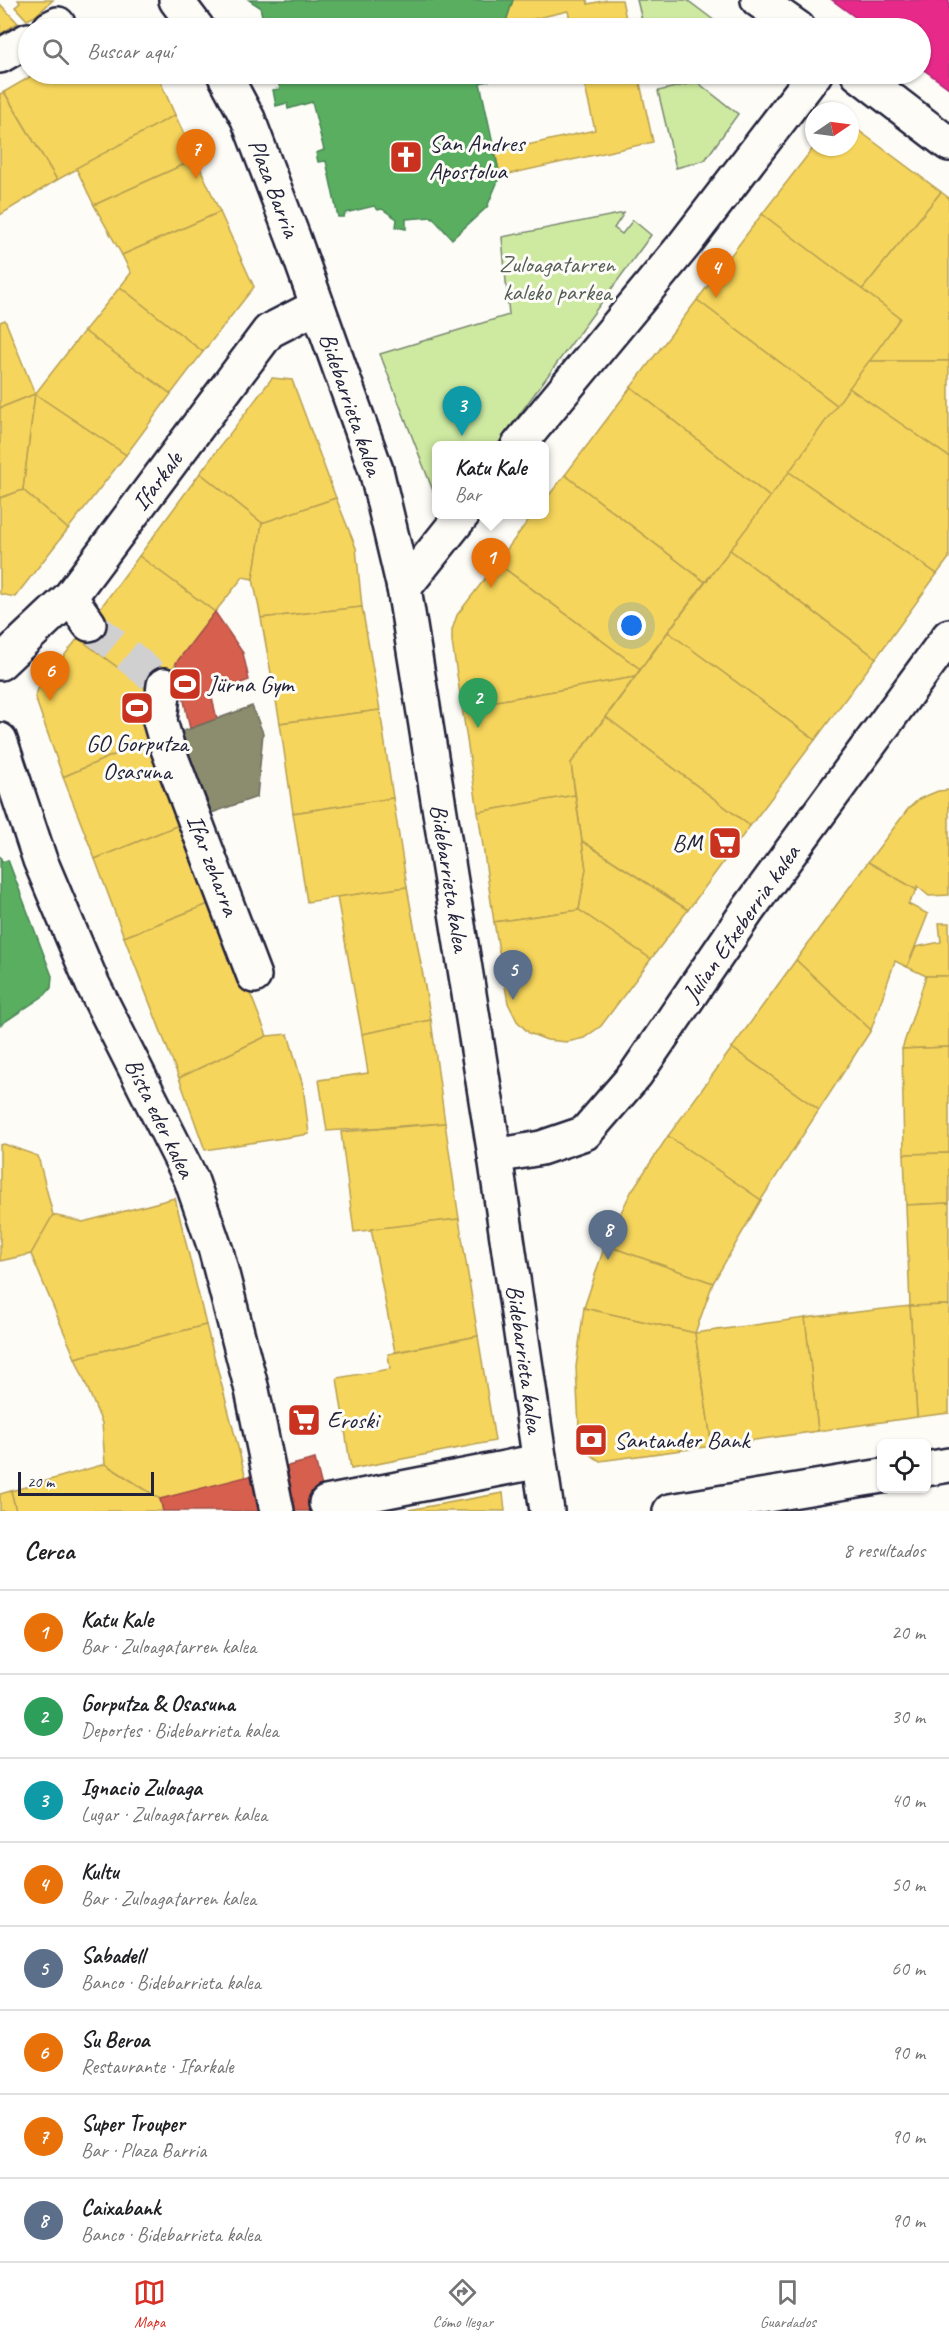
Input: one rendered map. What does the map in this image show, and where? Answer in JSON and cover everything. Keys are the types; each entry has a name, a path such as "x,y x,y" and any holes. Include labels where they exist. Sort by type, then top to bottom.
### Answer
{"street":[{"path":"176,0 190,18"},
{"path":"758,0 784,18"},
{"path":"0,57 18,46"},
{"name":"Plaza Barria","path":"229,84 248,119 293,237 316,307"},
{"path":"522,441 684,244 807,84"},
{"path":"871,84 949,144"},
{"name":"Bidebarrieta kalea","path":"316,307 376,470 404,588 495,1156 547,1511"},
{"name":"Ifarkale","path":"0,663 70,597 269,331 316,307"},
{"path":"404,588 459,519"},
{"path":"70,597 89,624"},
{"name":"Julian Etxeberria kalea","path":"495,1156 541,1148 585,1133 636,1074 748,910 949,636"},
{"name":"Ifar zeharra","path":"164,685 160,721 168,749 254,976"},
{"name":"Bista eder kalea","path":"0,740 39,861 93,985 191,1179 216,1251 252,1390 277,1511"},
{"name":"Bidebarrieta kalea","path":"326,1503 540,1461"},
{"path":"931,1468 949,1465"},
{"path":"670,1511 877,1477"}],"green space":[{"path":"637,0 687,0 711,18 642,18"},
{"path":"688,84 700,84 738,114 705,160 676,168 658,91"},
{"name":"Zuloagatarren kaleko parkea","path":"624,213 614,228 622,234 633,220 651,235 500,441 432,441 432,488 380,354 509,315 502,237"}],"building: Viviendas":[{"path":"18,0 53,0 31,18 25,18 15,7 20,3"},
{"path":"513,0 587,0 588,4 622,0 626,18 570,18 568,11 538,18 506,18"},
{"path":"0,4 18,23 0,34"},
{"path":"18,84 161,84 175,115 57,180 4,92"},
{"path":"584,84 640,84 653,142 500,176 495,152 595,130"},
{"path":"4,92 57,180 0,215 0,94"},
{"path":"175,115 196,159 94,205 76,168"},
{"path":"859,131 941,192 861,291 762,214 807,156 859,156"},
{"path":"196,159 220,212 122,255 94,205"},
{"path":"941,192 949,198 949,361 869,361 900,318 861,291"},
{"path":"220,212 254,287 203,352 120,287 131,273 122,255"},
{"path":"762,214 900,318 838,406 697,300"},
{"path":"120,287 203,352 171,394 84,331"},
{"path":"697,300 838,406 771,498 631,387"},
{"path":"5,320 35,394 0,408 0,322"},
{"path":"84,331 171,394 126,455 35,394"},
{"path":"869,361 949,361 949,457 849,388"},
{"path":"272,378 292,380 336,498 262,523 200,473"},
{"path":"631,387 771,498 705,582 565,475"},
{"path":"849,388 949,457 949,558 937,574 789,472"},
{"path":"35,394 23,490 0,498 0,408"},
{"path":"35,394 126,455 68,529 23,490"},
{"path":"789,472 937,574 876,658 730,550"},
{"path":"200,473 262,523 253,579 243,577 215,612 139,556"},
{"path":"565,475 705,582 640,669 497,563 529,519 549,519 549,495"},
{"path":"23,490 68,529 15,597 0,594 0,498"},
{"path":"336,498 356,548 362,607 261,618 253,579 262,523"},
{"path":"730,550 876,658 815,740 668,632"},
{"path":"139,556 215,612 176,663 156,696 78,638"},
{"path":"497,563 640,669 635,677 462,707 452,630 457,615"},
{"path":"362,607 380,710 280,723 261,618"},
{"path":"668,632 815,740 750,826 606,717"},
{"path":"78,638 156,696 143,712 153,738 63,777 35,697 38,689"},
{"path":"635,677 571,763 575,795 478,812 462,707"},
{"path":"380,710 393,798 293,813 280,723"},
{"path":"606,717 750,826 688,910 582,841 571,763"},
{"path":"153,738 184,823 95,859 63,777"},
{"path":"949,790 949,895 929,896 917,886 917,890 868,862 908,809 919,799 938,791"},
{"path":"575,795 586,869 579,910 494,922 478,812"},
{"path":"393,798 407,887 307,902 293,813"},
{"path":"184,823 214,902 124,937 95,859"},
{"path":"582,841 688,910 651,959 579,910 586,869"},
{"path":"868,862 917,890 908,904 928,914 907,967 895,961 871,1030 796,960"},
{"path":"407,887 431,1020 362,1034 337,897"},
{"path":"214,902 267,1036 179,1078 124,937"},
{"path":"579,910 651,959 601,1026 584,1038 567,1042 547,1040 529,1033 517,1021 508,1003 494,922"},
{"path":"939,923 949,923 949,976 926,976 907,967 916,947 941,942"},
{"path":"796,960 871,1030 819,1110 732,1048"},
{"path":"926,976 949,976 949,1047 902,1049"},
{"path":"431,1020 445,1123 327,1131 319,1080 368,1073 362,1034"},
{"path":"288,1034 303,1086 309,1134 205,1150 179,1078 267,1036"},
{"path":"949,1047 949,1153 904,1154 902,1049"},
{"path":"732,1048 819,1110 761,1200 668,1136"},
{"path":"445,1123 459,1219 354,1232 341,1132"},
{"path":"668,1136 761,1200 713,1283 605,1245 631,1192"},
{"path":"4,1144 38,1156 53,1215 31,1254 0,1261 0,1145"},
{"path":"949,1153 949,1203 906,1205 904,1154"},
{"path":"175,1198 206,1325 75,1358 31,1254 53,1215 83,1222"},
{"path":"949,1203 949,1305 910,1306 906,1205"},
{"path":"459,1219 478,1336 395,1352 371,1229"},
{"path":"605,1245 713,1283 695,1333 584,1308"},
{"path":"949,1305 949,1413 917,1417 910,1306"},
{"path":"910,1306 917,1417 818,1431 805,1318"},
{"path":"584,1308 695,1333 712,1446 600,1461 580,1448 576,1367"},
{"path":"805,1318 818,1431 712,1446 695,1333"},
{"path":"206,1325 246,1478 160,1499 105,1464 102,1423 75,1358"},
{"path":"478,1336 495,1441 351,1469 337,1378 390,1369 388,1354"},
{"path":"105,1464 160,1499 163,1511 16,1511 11,1491"},
{"path":"11,1491 16,1511 0,1511 0,1494"},
{"path":"503,1493 505,1511 409,1511 409,1510"}],"building: Comercios":[{"path":"215,612 243,653 249,680 211,694 217,719 190,729 176,663"},
{"path":"315,1459 328,1511 163,1511 160,1499"}],"building: Salud":[{"path":"832,0 949,0 949,88 931,75 931,18 856,18"}],"building: Público":[{"path":"249,0 513,0 507,18 263,18 260,7"},
{"name":"San Andres Apostolua","path":"279,84 480,84 500,176 487,207 452,239 432,217 406,219 406,229 396,227 397,219 374,206 338,217 326,161 318,162 316,153 324,150 312,102 288,109 287,103 276,106 273,90 280,89"},
{"path":"0,856 2,862 8,860 52,976 51,988 45,995 0,1025"}],"building: Industria":[{"path":"252,706 263,733 257,797 203,816 173,735"}],"tunnel":[{"path":"89,624 164,685"}],"place":[{"name":"San Andres Apostolua","path":"406,157"},
{"name":"Super Trouper","path":"196,179"},
{"name":"Kultu","path":"716,298"},
{"name":"Ignacio Zuloaga","path":"462,436"},
{"name":"Katu Kale","path":"491,588"},
{"name":"Jürna Gym","path":"185,684"},
{"name":"Su Beroa","path":"50,701"},
{"name":"GO Gorputza Osasuna","path":"137,708"},
{"name":"Gorputza & Osasuna","path":"478,728"},
{"name":"BM","path":"725,843"},
{"name":"Sabadell","path":"513,1000"},
{"name":"Caixabank","path":"608,1260"},
{"name":"Eroski","path":"304,1420"},
{"name":"Santander Bank","path":"591,1440"}]}
